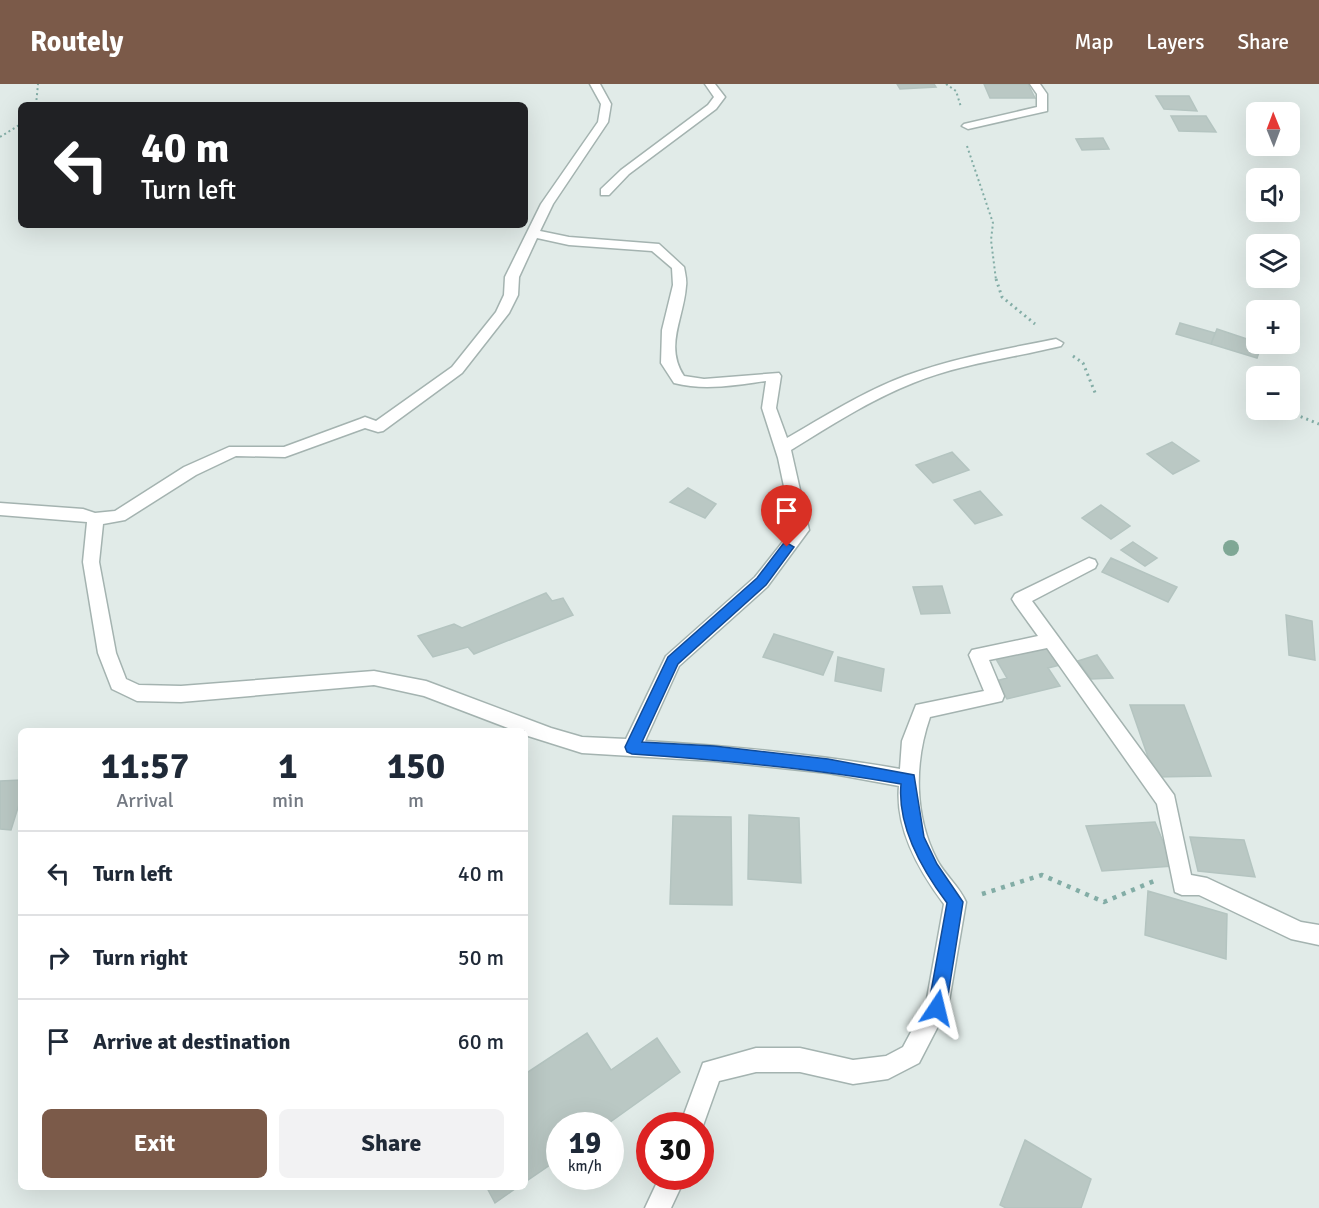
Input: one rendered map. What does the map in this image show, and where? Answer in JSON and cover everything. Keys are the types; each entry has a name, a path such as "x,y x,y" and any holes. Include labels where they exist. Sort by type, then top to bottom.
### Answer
{"street":[{"path":"0,509 83,515 95,519 119,516 190,471 234,451 285,452 365,422 378,427 457,370 478,340 502,313 511,295 512,277 547,204 603,122 606,104 595,84"},
{"path":"605,192 625,172 712,107 720,97 710,84"},
{"path":"968,126 1043,109 1042,94 1035,84"},
{"path":"532,233 569,241 655,247 678,267 680,285 669,330 668,363 679,380 704,384 774,376 769,408 782,448 801,530 761,582 672,661 632,747"},
{"path":"782,448 870,397 910,379 1056,343"},
{"path":"95,519 91,562 106,653 119,684 137,693 181,694 374,678 426,689 549,736 582,745 714,753 828,765 909,779"},
{"path":"1089,564 1021,599 1167,801 1182,885 1200,885 1299,932 1319,935"},
{"path":"697,1112 711,1071 756,1060 800,1060 853,1072 888,1067 911,1054 937,1008 955,902 932,870 916,838 908,792 912,741 923,711 995,696 978,655 1052,640"},
{"path":"658,1208 666,1190"}],"path":[{"path":"36,102 38,84"},
{"path":"946,84 956,92 968,126 965,140 993,223 991,240 996,282 1002,297 1083,363 1096,395"},
{"path":"0,137 18,126"},
{"path":"1300,416 1319,424"},
{"path":"955,902 1042,875 1104,902 1153,881 1182,885"}],"building":[{"path":"897,84 934,84 936,87 900,89"},
{"path":"984,84 1028,84 1035,98 990,98"},
{"path":"1156,96 1189,96 1197,111 1164,109"},
{"path":"1171,116 1206,116 1216,132 1179,131"},
{"path":"1103,138 1109,149 1082,150 1076,139"},
{"path":"1180,323 1215,333 1211,344 1176,334"},
{"path":"1217,329 1246,339 1246,354 1258,354 1257,358 1211,344"},
{"path":"1172,442 1199,461 1173,474 1147,454"},
{"path":"952,452 969,470 933,483 916,465"},
{"path":"688,488 716,504 705,518 670,502"},
{"path":"980,491 1002,515 975,524 954,500"},
{"path":"1101,505 1130,526 1111,539 1082,518"},
{"path":"1133,542 1157,558 1145,566 1121,550"},
{"path":"1111,558 1177,587 1168,602 1102,572"},
{"path":"942,586 950,613 921,614 913,587"},
{"path":"546,593 552,601 563,598 573,615 474,654 468,647 433,657 418,636 454,624 462,628"},
{"path":"1286,615 1312,621 1315,660 1289,655"},
{"path":"774,634 833,652 823,675 763,657"},
{"path":"1049,647 1060,665 1048,668 1060,686 1007,699 996,681 1007,678 996,659"},
{"path":"1097,655 1113,678 1091,679 1078,661"},
{"path":"838,657 884,669 881,691 835,681"},
{"path":"1130,705 1184,705 1211,776 1155,777"},
{"path":"18,780 18,808 11,830 0,829 0,781"},
{"path":"749,815 799,818 801,883 748,879"},
{"path":"673,816 731,817 732,905 670,904"},
{"path":"1155,822 1173,866 1102,871 1086,826"},
{"path":"1190,837 1244,840 1255,877 1198,871"},
{"path":"1148,891 1227,914 1226,959 1145,935"},
{"path":"587,1033 611,1070 657,1038 680,1072 624,1112 546,1112 546,1168 528,1180 528,1072"},
{"path":"1025,1140 1091,1179 1081,1208 1006,1208 1000,1205"},
{"path":"488,1190 513,1190 495,1203"}],"route":[{"path":"787,547 761,582 672,661 632,747 828,765 909,779 908,792 916,838 932,870 955,902 937,1008"}]}
